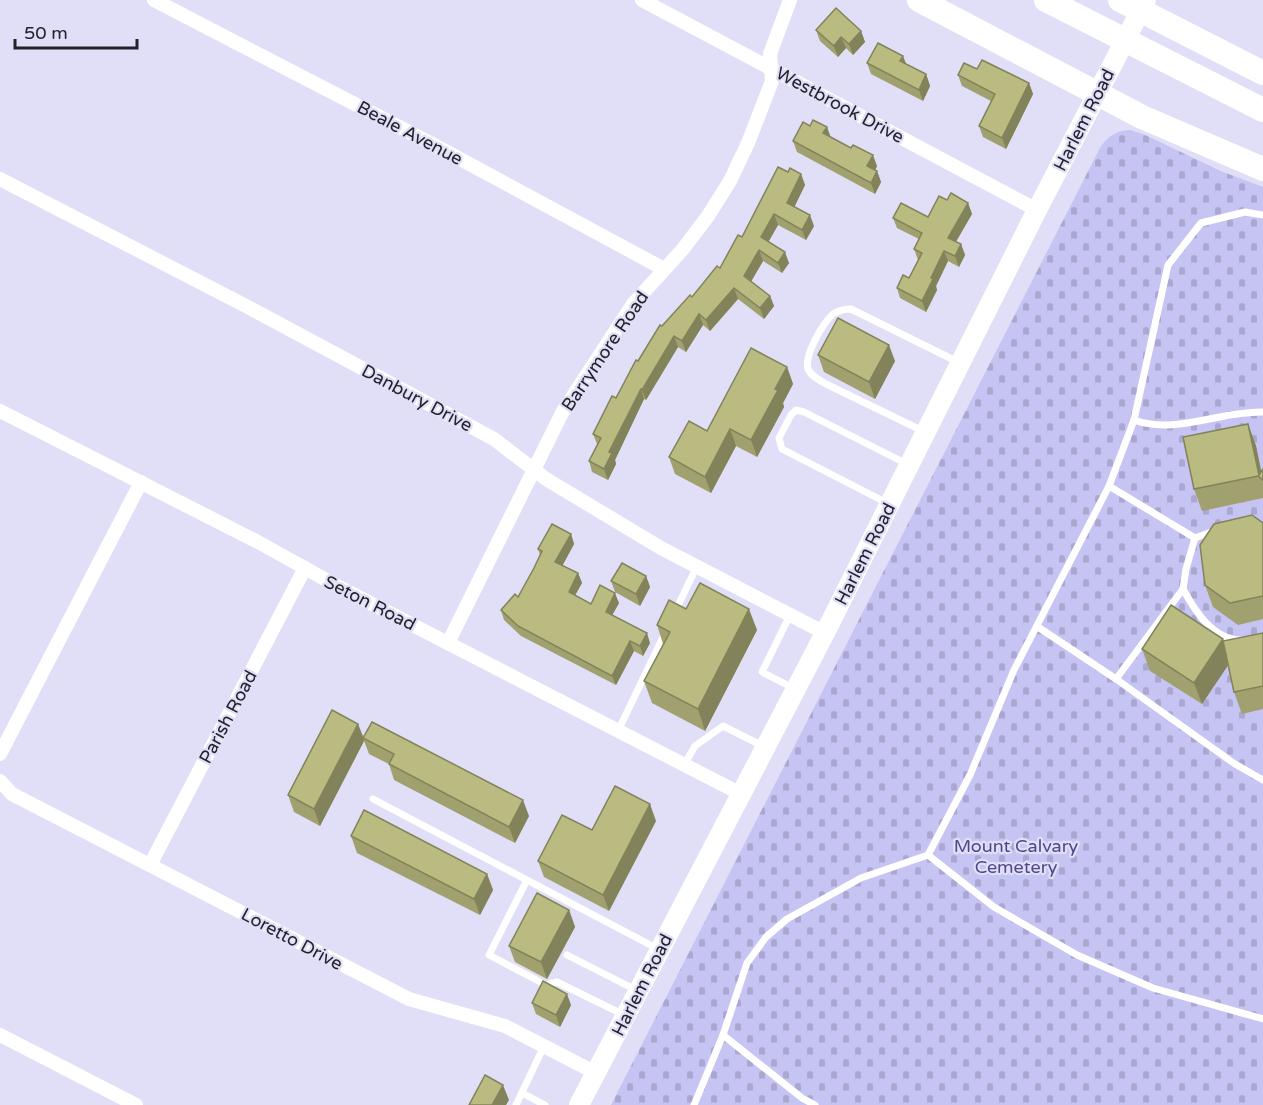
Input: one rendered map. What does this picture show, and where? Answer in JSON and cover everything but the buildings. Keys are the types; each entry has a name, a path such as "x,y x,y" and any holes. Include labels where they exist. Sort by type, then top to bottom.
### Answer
{"highway":[{"path":"919,0 1142,117 1263,169"},
{"path":"1120,0 1263,73"},
{"path":"1050,2 1263,110"}],"main road":[{"name":"Harlem Road","path":"579,1105 825,633 1037,210 1146,0"}],"street":[{"name":"Beale Avenue","path":"154,0 436,146 664,269"},
{"name":"Westbrook Drive","path":"642,0 1037,210"},
{"name":"Barrymore Road","path":"448,643 570,401 633,304 708,216 730,181 748,143 772,81 770,54 789,0"},
{"name":"Danbury Drive","path":"0,179 246,306 494,439 546,479 661,548 825,633"},
{"name":"Seton Road","path":"0,411 741,794"},
{"path":"0,754 141,482"},
{"name":"Parish Road","path":"150,865 305,568"},
{"name":"Loretto Drive","path":"0,781 12,794 409,999 505,1026 596,1073"},
{"path":"0,1035 136,1105"}],"lane":[{"path":"694,1105 723,1035 747,963 766,938 787,919 861,878 928,855 970,775 1014,670 1109,486 1134,420 1168,265 1201,223 1245,212 1263,214"},
{"path":"926,433 813,376 808,368 811,347 833,315 843,309 851,309 960,363"},
{"path":"889,504 782,449 779,442 783,430 796,410 804,412 909,465"},
{"path":"1134,420 1148,426 1164,427 1247,411 1263,412"},
{"path":"1109,486 1195,538"},
{"path":"1195,538 1224,527"},
{"path":"1116,679 1183,589 1195,538"},
{"path":"672,618 697,566"},
{"path":"1183,589 1198,615 1220,634 1236,640 1252,640"},
{"path":"790,615 762,672 796,689"},
{"path":"1038,627 1116,679 1235,764 1263,780"},
{"path":"618,731 667,628"},
{"path":"684,765 695,746 723,726 765,748"},
{"path":"373,798 660,951"},
{"path":"928,855 994,908 1077,955 1153,988 1263,1019"},
{"path":"527,880 489,955 546,985 557,982 626,1016"},
{"path":"567,954 639,991"},
{"path":"723,1035 802,1098 815,1105"},
{"path":"516,1105 544,1046"},
{"path":"522,1093 545,1105"}],"green space":[{"name":"Mount Calvary Cemetery","path":"1130,130 1223,172 1263,187 1263,1105 611,1105 1100,148 1112,135"}]}
